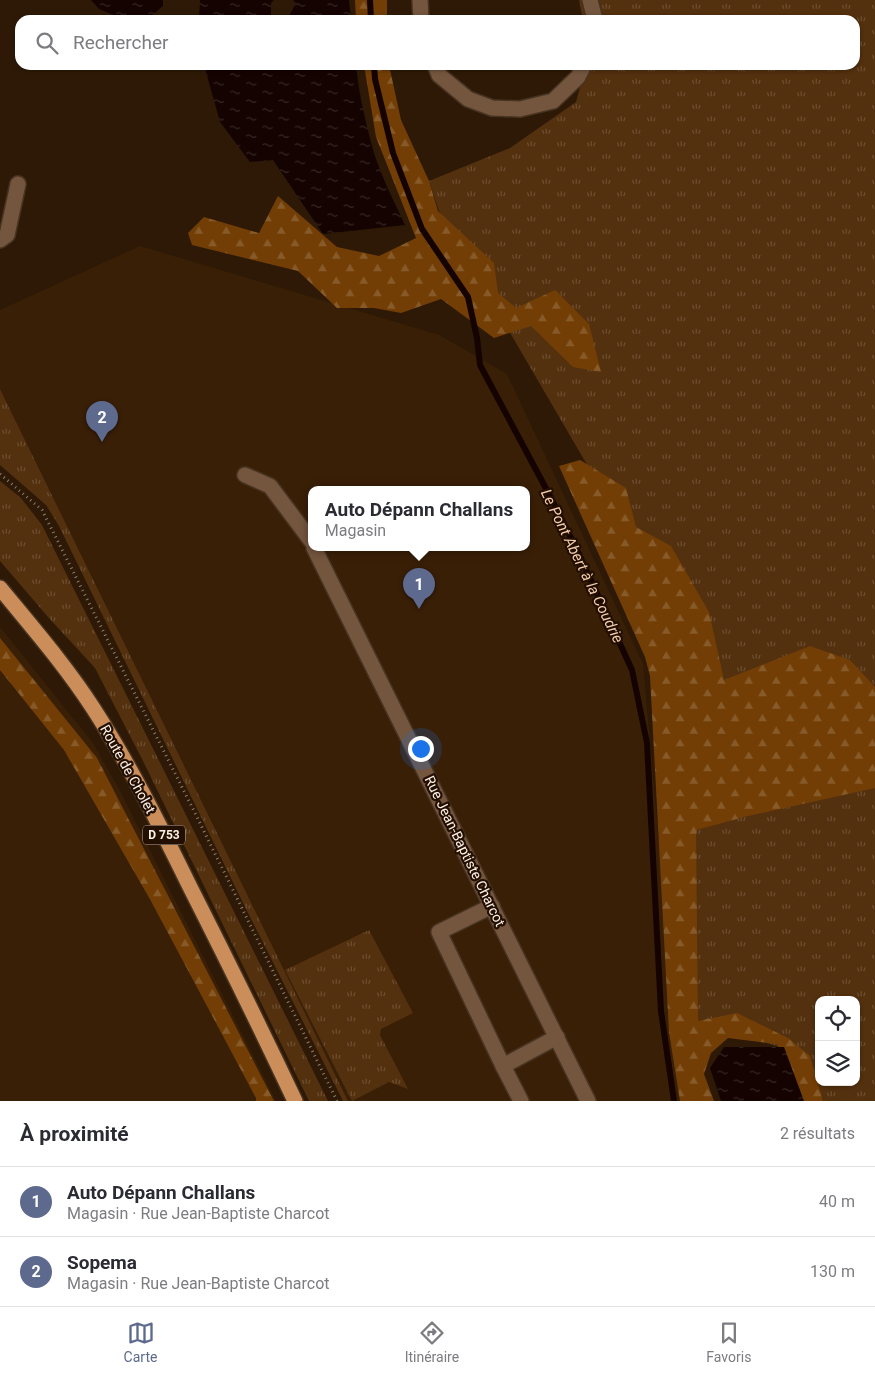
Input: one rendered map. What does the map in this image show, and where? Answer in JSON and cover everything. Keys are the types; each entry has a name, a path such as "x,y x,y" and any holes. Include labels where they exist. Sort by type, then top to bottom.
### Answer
{"main road":[{"name":"Route de Cholet","path":"0,588 68,673 92,706 114,742 149,804 295,1101"}],"street":[{"path":"420,0 421,15"},
{"path":"590,0 594,15"},
{"path":"436,70 439,75 468,98 492,108 520,110 553,101 578,77 582,70"},
{"path":"0,240 8,235 18,184"},
{"path":"245,475 270,486 308,537"},
{"name":"Rue Jean-Baptiste Charcot","path":"315,551 588,1101"},
{"path":"492,906 439,932 521,1101"},
{"path":"503,1066 557,1037"}],"path":[{"path":"0,474 42,510 192,807 336,1101"}],"shaded area":[{"path":"140,246 439,335 507,374 643,664 680,1079 687,1101 348,1101 0,389 0,310"},
{"path":"0,627 93,743 119,789 276,1101 0,1101"}],"green space":[{"path":"355,0 387,0 387,15 356,15"},
{"path":"579,0 875,0 875,720 709,694 586,463 439,211 429,181 510,148 576,102 585,70 860,70 860,15 582,15"},
{"path":"365,70 390,70 401,120 429,181 438,211 494,263 498,293 516,308 555,290 589,324 601,372 573,367 531,326 494,338 441,299 401,313 374,308 337,308 298,271 192,245 188,233 204,217 259,233 278,196 337,247 379,256 416,238 376,137"},
{"path":"0,389 348,1101 343,1101 245,907 59,526 46,505 0,465"},
{"path":"580,460 626,488 636,527 671,546 709,612 724,680 810,646 850,660 875,687 875,788 748,816 696,830 698,1021 737,1013 788,1038 810,1056 815,1073 815,1086 819,1086 823,1101 796,1101 795,1092 777,1044 728,1038 711,1053 704,1074 714,1101 680,1101 669,1032 650,676 645,657 559,466"},
{"path":"0,481 21,498 42,525 328,1101 309,1101 144,763 95,668 0,561"},
{"path":"0,638 97,758 274,1101 256,1101 151,901 64,750 0,670"},
{"path":"875,787 875,1101 823,1101 818,1086 860,1086 860,996 815,996 815,1075 809,1056 698,1022 681,830"},
{"path":"369,930 413,1013 381,1029 380,1035 408,1089 389,1082 352,1101 285,970"}],"water":[{"path":"91,0 163,0 163,6 152,15 114,15 99,9"},
{"path":"200,0 274,0 271,3 271,15 199,15"},
{"path":"293,0 349,0 350,15 290,15 296,3"},
{"path":"205,70 357,70 363,109 374,153 405,225 323,234 273,160 250,162 220,122"},
{"path":"724,1047 784,1047 804,1101 721,1101 710,1068"}],"waterway":[{"name":"Le Pont Abert à la Coudrie","path":"370,0 371,15"},
{"name":"Le Pont Abert à la Coudrie","path":"374,70 393,153 422,229 468,297 477,338 480,365 578,552 632,670 647,743 661,1011 674,1101"}],"place":[{"name":"Sopema","path":"102,442"},
{"name":"Auto Dépann Challans","path":"419,609"}]}
